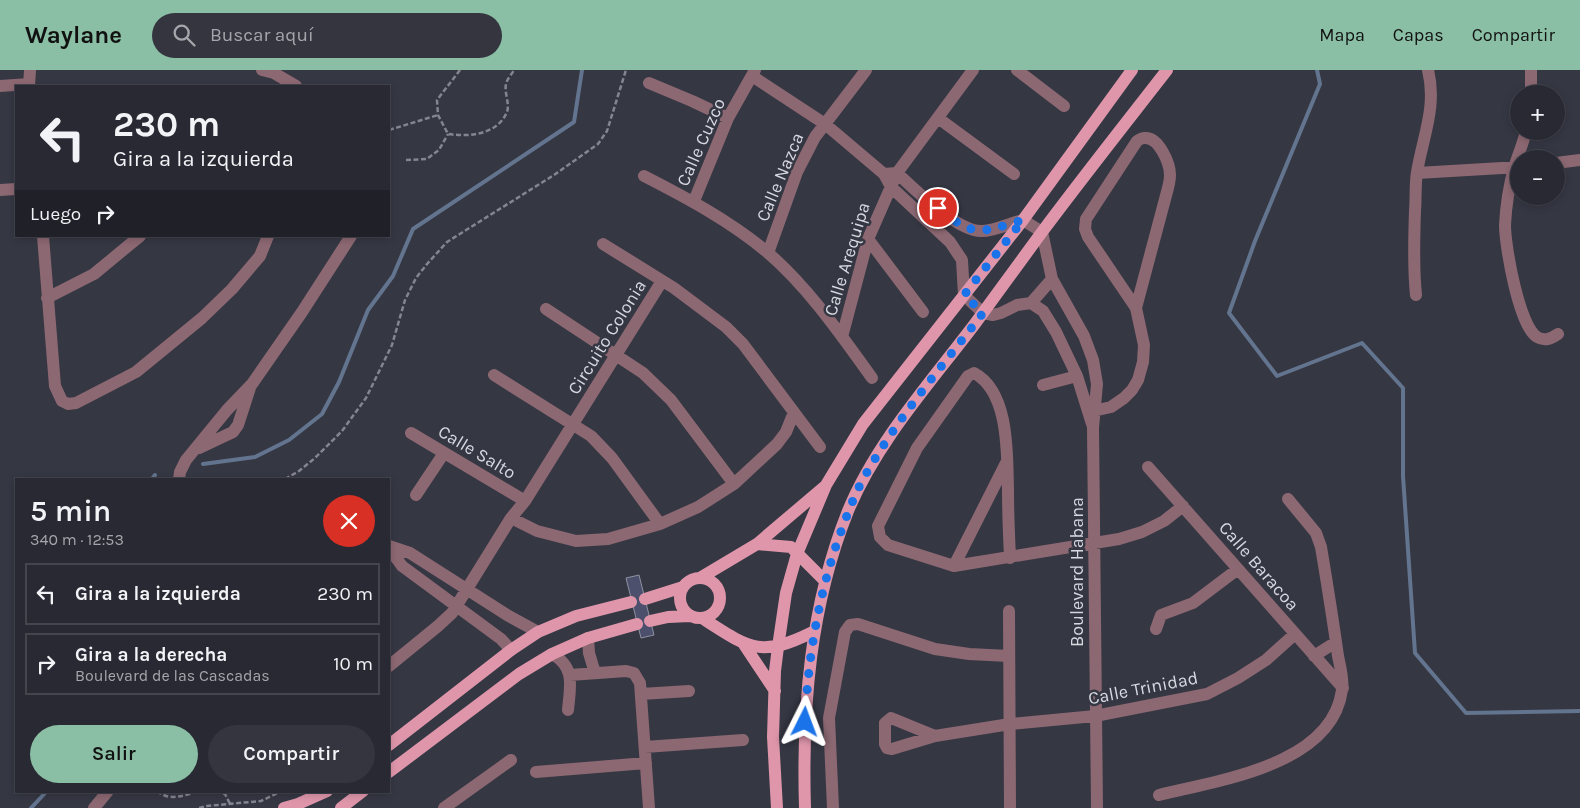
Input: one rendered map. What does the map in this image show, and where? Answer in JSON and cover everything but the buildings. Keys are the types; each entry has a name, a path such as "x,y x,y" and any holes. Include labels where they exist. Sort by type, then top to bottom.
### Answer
{"main road":[{"path":"776,808 774,691 786,593 797,554 826,485 863,424 1023,220 1132,70"},
{"path":"804,808 806,689 814,632 825,582 848,511 862,483 893,431 1042,232 1167,70"},
{"path":"645,599 683,587 758,544 826,485"},
{"path":"758,544 791,547 825,582"},
{"path":"650,621 668,617 696,617 714,612 718,607 719,594 712,583 700,578"},
{"path":"683,587 680,600 685,612 743,643 762,648 778,646 793,642 814,632"},
{"path":"390,744 511,650 538,632 596,610 631,602"},
{"path":"596,610 601,633"},
{"path":"390,771 519,674 552,654 601,633 637,624"},
{"path":"743,643 774,691"},
{"path":"472,680 486,699"},
{"path":"284,808 323,793"},
{"path":"341,808 360,793"}],"street":[{"path":"29,85 30,70"},
{"name":"Calle Nazca","path":"768,253 797,172 815,137 866,70"},
{"name":"Calle Arequipa","path":"842,337 868,240 891,187 890,173 938,118 973,70"},
{"path":"1017,70 1064,106"},
{"path":"1416,296 1413,271 1417,173 1431,104 1432,85 1428,70"},
{"path":"1531,70 1531,85"},
{"path":"270,71 294,85"},
{"path":"754,73 890,173 912,186 962,226 982,231 1023,220 1042,232"},
{"name":"Calle Cuzco","path":"694,201 728,118 754,73"},
{"path":"649,83 692,100 728,118"},
{"path":"0,86 15,85"},
{"path":"938,118 1014,174"},
{"path":"1092,412 1111,407 1124,398 1138,380 1143,362 1144,345 1136,308 1088,237 1085,229 1086,219 1137,141 1145,138 1153,140 1162,150 1170,175 1136,308"},
{"path":"1565,162 1580,160"},
{"path":"1417,173 1510,168"},
{"path":"644,176 694,201 728,223 768,253 809,295 872,378"},
{"path":"891,187 950,242 962,260 964,295 983,313 998,314 1017,305 1031,303 1052,279"},
{"path":"0,190 15,189"},
{"path":"1510,191 1505,226 1507,250 1516,296 1527,323 1536,337 1543,340 1558,334"},
{"name":"Boulevard Habana","path":"1042,232 1052,279 1084,336 1093,360 1097,384 1092,412 1097,808"},
{"path":"43,237 55,386 62,401 68,404 76,403 136,372 202,318 232,289 260,256 268,237"},
{"path":"47,298 94,274 139,237"},
{"path":"179,478 186,460 227,410 252,384 302,312 350,237"},
{"path":"868,240 923,312"},
{"path":"603,244 662,281"},
{"name":"Circuito Colonia","path":"391,662 438,626 456,607 511,518 525,501 574,424 662,281 726,327 743,344 820,447"},
{"name":"Boulevard Habana","path":"1031,303 1043,310 1055,329 1092,412"},
{"path":"546,309 643,373 671,400 734,484"},
{"path":"1010,558 1006,433 1000,409 992,390 981,377 974,373 968,376 917,448 878,526 880,537 888,545 954,566 1010,558 1119,539 1142,532 1164,521 1183,506"},
{"path":"494,375 591,436 612,458 660,524"},
{"path":"1043,385 1076,376"},
{"path":"197,448 233,432 238,426 252,384"},
{"path":"511,518 537,532 576,542 608,540 660,524 698,507 734,484 778,444 786,432 794,412"},
{"name":"Calle Salto","path":"411,433 525,501"},
{"path":"416,495 444,453"},
{"path":"954,566 1007,461"},
{"name":"Calle Baracoa","path":"1148,467 1343,688"},
{"path":"1160,795 1249,773 1285,758 1316,738 1328,727 1337,712 1343,688 1321,547 1316,532 1288,499"},
{"path":"390,547 410,553 466,590 538,632"},
{"path":"390,548 402,566 501,640 511,650"},
{"path":"1156,629 1162,615 1193,602 1238,569"},
{"path":"1009,611 1010,808"},
{"path":"833,808 830,718 844,632 850,626 858,624 935,649 969,654 1009,656"},
{"name":"Calle Trinidad","path":"935,736 1010,724 1095,716 1207,694 1238,678 1266,660 1295,634"},
{"path":"588,638 589,653 595,672"},
{"path":"1314,656 1336,642"},
{"path":"552,654 563,661 570,675 568,710"},
{"path":"570,675 626,671 634,673 640,683 648,808"},
{"path":"641,694 689,691"},
{"path":"644,747 744,740"},
{"path":"444,808 510,760"},
{"path":"536,772 646,763"},
{"path":"94,808 106,793"}],"path":[{"path":"448,134 438,115 437,100 460,70"},
{"path":"448,134 466,136 484,133 499,123 508,110 506,83 514,70"},
{"path":"286,478 316,458 342,431 366,398 392,345 405,300 416,278 427,264 447,242 554,175 598,144 607,131 626,70"},
{"path":"390,130 438,115"},
{"path":"406,160 427,159 439,150 448,134"},
{"path":"159,793 162,796 178,798 194,793"},
{"path":"221,793 230,804"},
{"path":"199,808 261,801 278,793"}],"waterway":[{"path":"203,464 255,457 289,440 322,414 339,382 368,310 393,276 413,229 574,122 582,70"},
{"path":"1317,70 1320,84 1255,241 1229,313 1277,376 1362,343 1403,388 1403,476 1415,653 1466,713 1580,711"},
{"path":"31,808 45,793"}],"route":[{"path":"805,722 806,689 814,632 825,582 848,511 862,483 893,431 983,313 964,295 1023,220 988,230 974,230 962,226 938,208"}]}
